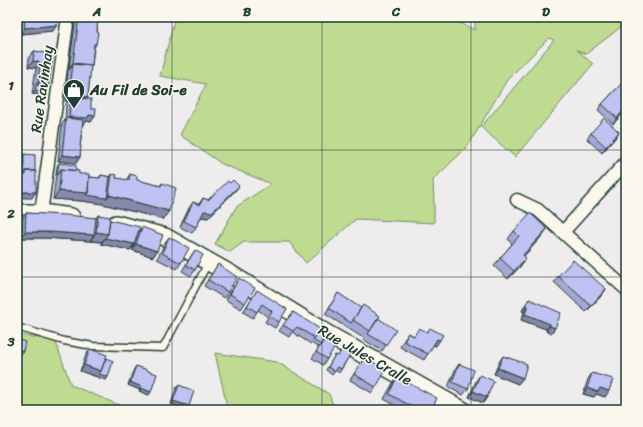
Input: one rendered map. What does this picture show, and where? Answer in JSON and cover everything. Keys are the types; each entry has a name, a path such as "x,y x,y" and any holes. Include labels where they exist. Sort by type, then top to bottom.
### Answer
{"street":[{"name":"Rue Ravinhay","path":"41,213 68,17"},
{"path":"563,232 626,162"},
{"path":"517,200 538,210 626,289"},
{"name":"Rue Jules Cralle","path":"17,213 41,213 113,223 165,237 232,275 329,335 462,410"}],"lane":[{"path":"17,327 64,341 94,346 163,348 208,261"}],"green space":[{"path":"175,17 446,17 475,30 475,17 626,17 626,23 586,54 577,50 593,64 515,157 481,127 554,40 549,38 507,80 468,146 433,180 434,223 356,219 306,263 289,242 244,242 230,252 215,244 236,207 271,184 222,164 180,135 206,84 160,76"},
{"path":"17,335 55,340 71,385 131,410 17,410"},
{"path":"215,353 277,362 329,394 335,410 220,410 226,402"}],"building":[{"path":"24,17 58,17 57,25 25,28"},
{"path":"79,17 98,17 98,33 96,44 94,44 92,65 73,63"},
{"path":"34,51 53,54 49,84 38,82 40,62 33,61"},
{"path":"17,57 20,66 17,67"},
{"path":"73,64 91,66 88,97 69,95"},
{"path":"626,79 626,108 617,118 602,104"},
{"path":"36,85 47,86 46,93 35,91"},
{"path":"71,98 91,99 91,109 96,109 95,116 89,115 88,118 69,117"},
{"path":"66,118 83,120 80,157 62,155"},
{"path":"604,118 619,132 606,147 591,133"},
{"path":"24,154 35,155 35,171 26,171 24,174"},
{"path":"59,163 76,165 76,171 61,169 57,175"},
{"path":"61,169 79,171 79,174 89,174 88,193 59,191"},
{"path":"26,171 36,171 36,192 17,192 17,175 26,175"},
{"path":"112,174 117,175 116,178 129,180 130,174 137,176 137,180 161,186 162,183 176,188 169,211 109,195"},
{"path":"101,175 110,177 107,198 86,195 88,193 89,177 100,178"},
{"path":"233,180 239,186 212,212 204,211 196,227 184,221 193,202 200,205 203,198 208,200 228,181 230,183"},
{"path":"17,213 23,214 22,234 17,234"},
{"path":"26,213 96,218 94,235 25,232"},
{"path":"530,213 547,229 523,255 526,258 514,271 500,258 519,236 514,231"},
{"path":"98,215 110,217 108,234 96,232"},
{"path":"110,220 140,227 134,244 105,238 108,234"},
{"path":"142,227 163,235 157,251 136,244"},
{"path":"169,237 189,248 181,263 162,253"},
{"path":"195,250 203,255 195,270 186,265"},
{"path":"573,260 606,289 591,306 558,276"},
{"path":"218,264 237,277 228,292 208,280"},
{"path":"239,278 255,288 245,303 230,294"},
{"path":"257,290 287,309 279,322 269,316 272,311 262,304 257,312 247,306"},
{"path":"338,293 361,308 351,323 329,308"},
{"path":"529,299 561,313 555,328 550,326 550,324 525,314"},
{"path":"363,305 380,316 370,331 353,320"},
{"path":"293,312 320,329 315,338 297,327 293,331 283,325"},
{"path":"378,318 396,330 386,345 368,334"},
{"path":"419,328 427,332 430,328 443,335 440,340 437,339 428,354 404,341 408,333 414,336"},
{"path":"318,332 326,336 321,345 313,340"},
{"path":"328,334 339,341 327,359 316,352"},
{"path":"17,338 25,342 23,351 17,349"},
{"path":"90,349 107,355 101,371 84,365"},
{"path":"342,349 350,355 341,369 338,367 335,372 328,367 335,355 338,356"},
{"path":"503,356 527,364 523,378 498,368"},
{"path":"365,357 386,370 376,387 354,374"},
{"path":"106,358 113,361 108,377 99,374"},
{"path":"459,364 474,370 468,389 452,382"},
{"path":"136,366 157,374 151,392 130,382"},
{"path":"592,373 613,379 609,391 600,388 598,392 587,388"},
{"path":"480,375 494,381 487,397 473,391"},
{"path":"397,377 437,398 431,410 418,410 389,394"},
{"path":"179,385 194,391 189,406 173,401"},
{"path":"448,407 454,410 446,410"}],"place":[{"name":"Au Fil de Soi-e","path":"74,110"}]}
